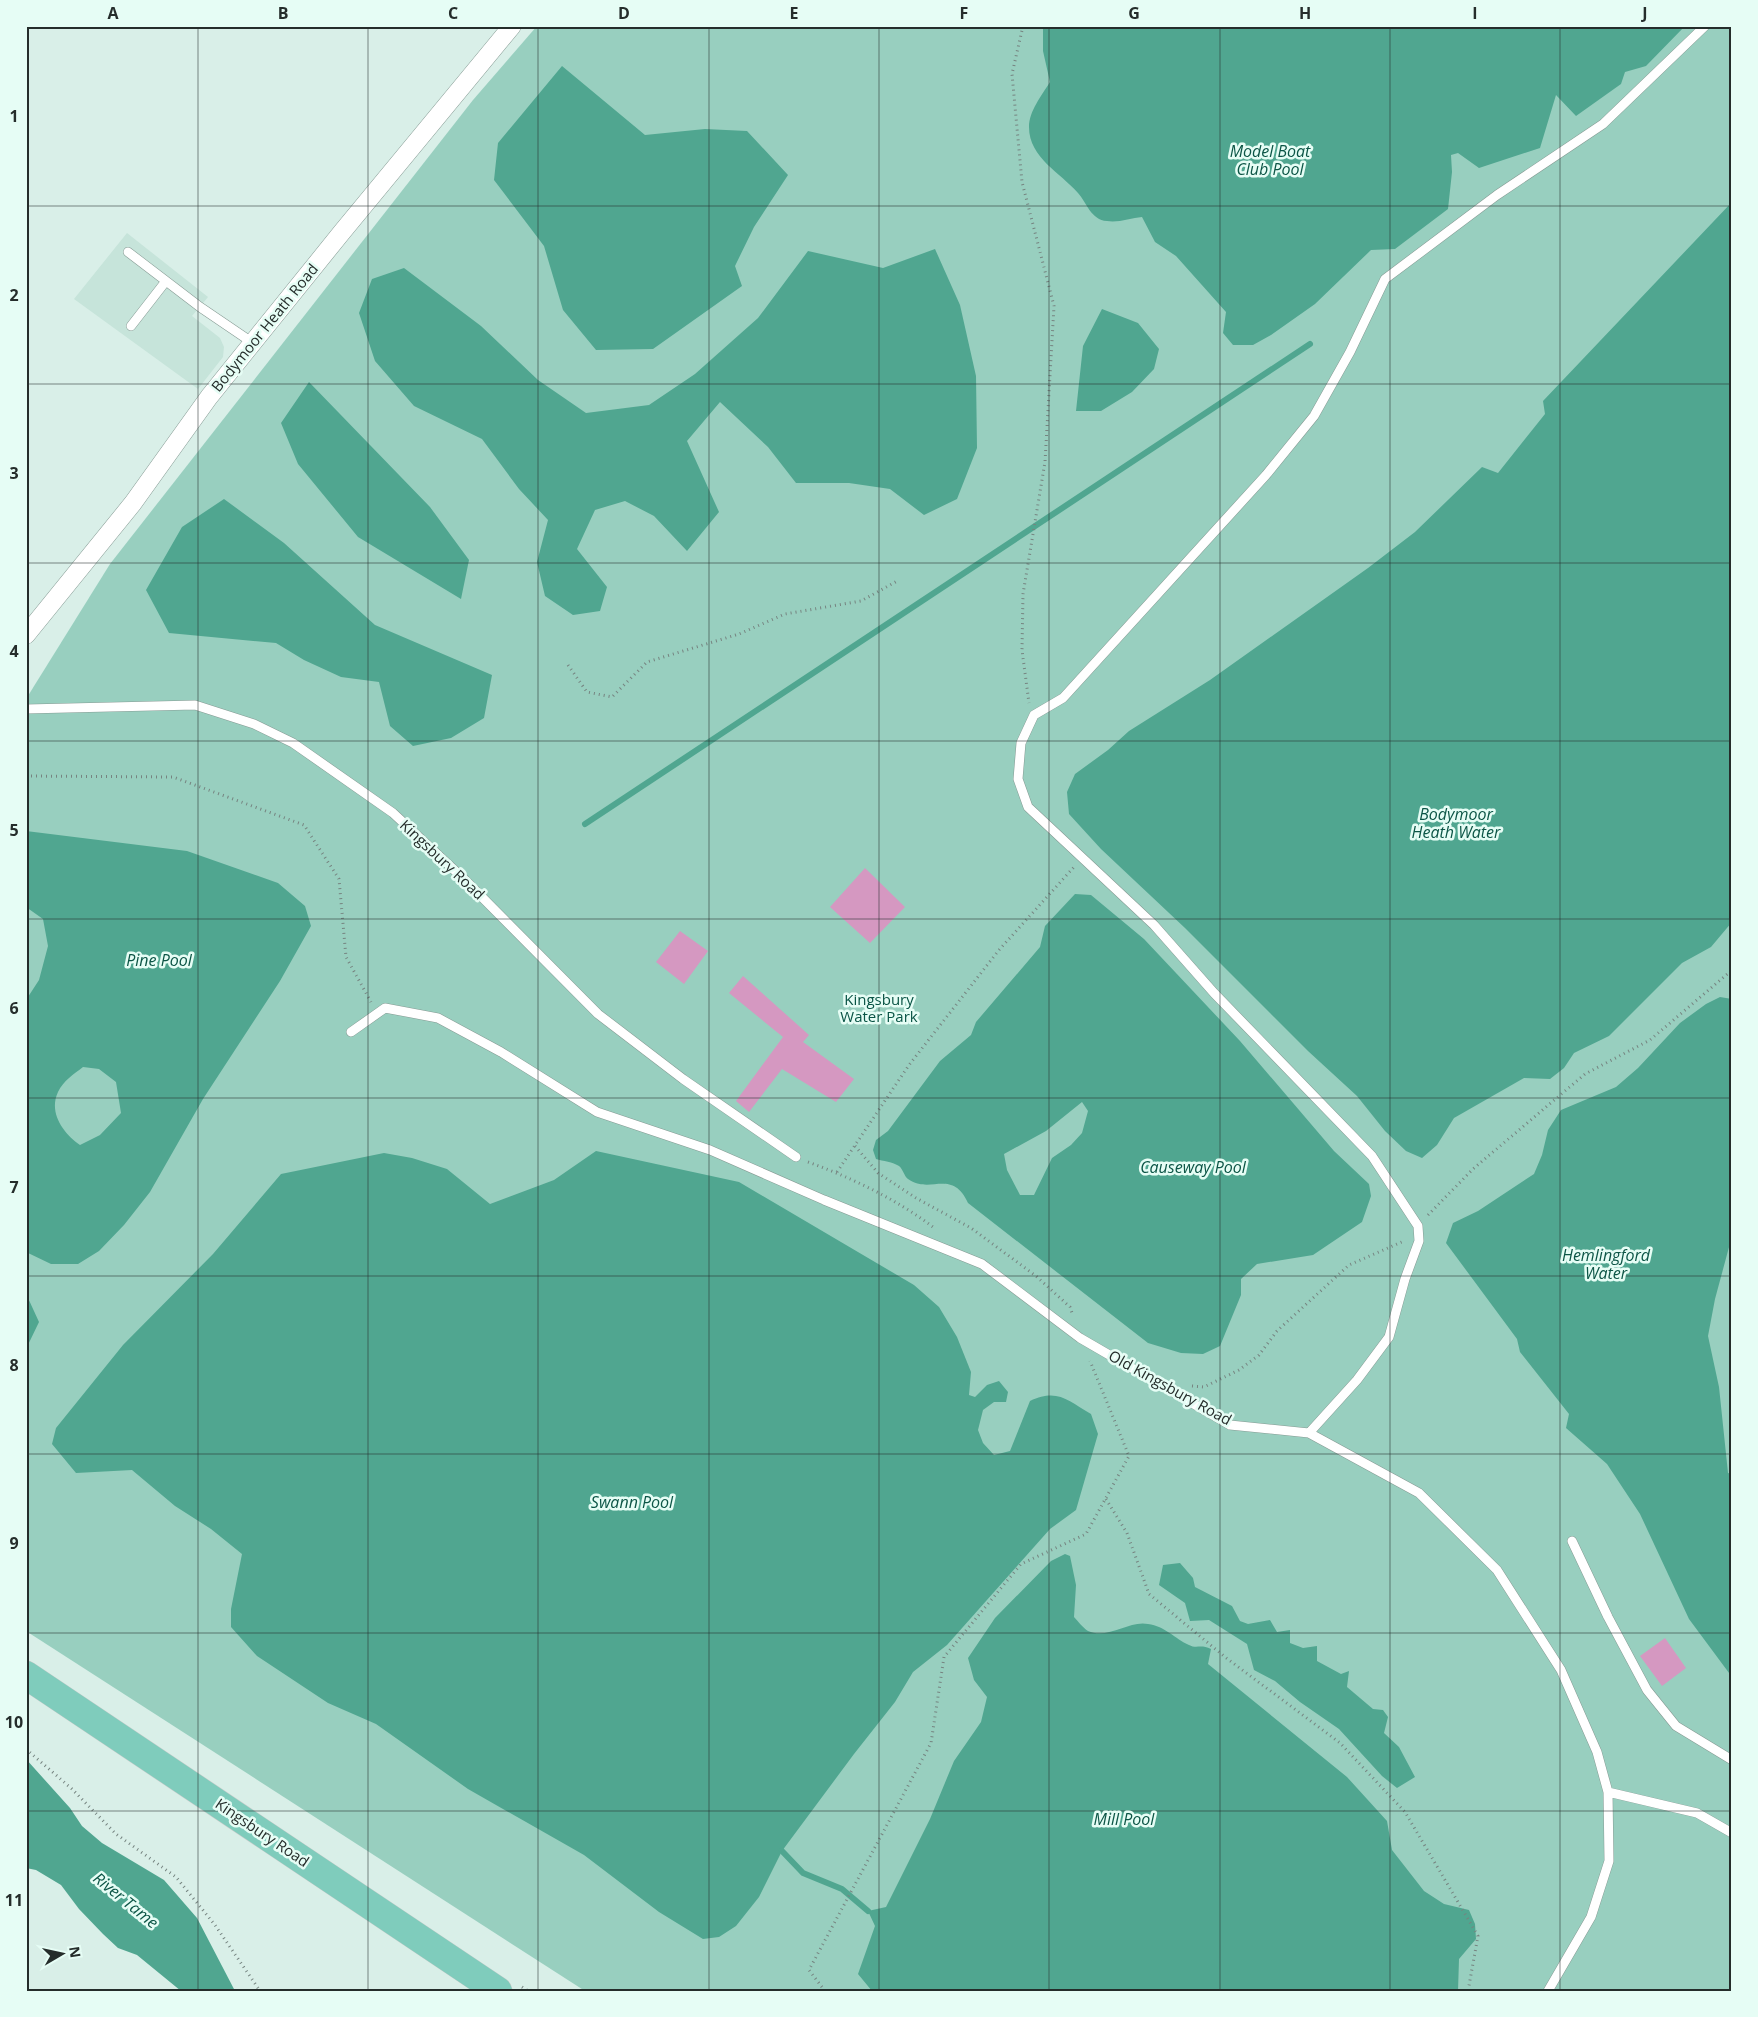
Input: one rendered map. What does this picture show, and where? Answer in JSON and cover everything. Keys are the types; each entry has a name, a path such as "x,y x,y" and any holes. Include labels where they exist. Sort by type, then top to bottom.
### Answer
{"main road":[{"name":"Kingsbury Road","path":"26,1675 498,1991"}],"street":[{"name":"Bodymoor Heath Road","path":"26,635 133,502 209,397 512,26"}],"lane":[{"path":"1308,1433 1357,1380 1389,1337 1405,1280 1419,1242 1418,1226 1372,1156 1214,993 1154,925 1081,859 1028,807 1018,779 1021,743 1034,715 1063,698 1266,474 1314,416 1350,352 1385,279 1497,196 1603,124 1705,26"},
{"path":"128,252 253,343"},
{"path":"131,326 166,281"},
{"name":"Kingsbury Road","path":"26,710 195,705 254,724 293,744 394,813 466,881 598,1014 683,1079 796,1157"},
{"name":"Old Kingsbury Road","path":"377,1014 385,1008 438,1018 501,1052 597,1112 710,1150 824,1200 982,1264 1080,1338 1230,1425 1308,1433 1419,1493 1498,1570 1561,1670 1597,1752 1608,1792 1609,1860 1591,1917 1548,1991"},
{"path":"351,1032 377,1014"},
{"path":"1572,1541 1608,1617 1647,1690 1676,1726 1732,1760"},
{"path":"1608,1792 1697,1813 1732,1833"}],"path":[{"path":"1023,26 1012,74 1022,182 1054,306 1045,462 1023,594 1022,650 1029,703 1034,715"},
{"path":"568,665 587,692 612,697 647,662 739,634 786,614 860,601 900,580"},
{"path":"26,776 173,777 304,825 339,879 346,957 377,1014"},
{"path":"837,1172 909,1065 993,958 1081,859"},
{"path":"1153,1381 1204,1387 1239,1370 1259,1355 1277,1331 1349,1265 1410,1238 1418,1226 1473,1169 1585,1074 1650,1040 1732,970"},
{"path":"825,1991 809,1970 930,1743 944,1657 1021,1564 1086,1534 1129,1456 1080,1338 1070,1307 1036,1276 971,1228 916,1198 878,1173 855,1146"},
{"path":"796,1157 837,1172 913,1212 936,1229"},
{"path":"1106,1498 1127,1533 1150,1594 1225,1656 1340,1743 1406,1812 1478,1936 1468,1991"},
{"path":"26,1749 72,1788 116,1834 176,1877 215,1925 260,1991"}],"shaded area":[{"path":"127,233 208,297 192,316 220,338 224,347 223,357 198,389 74,299"}],"green space":[{"name":"Kingsbury Water Park","path":"537,26 1732,26 1732,1991 585,1991 26,1631 26,699 110,564 473,100"}],"water":[{"name":"Model Boat Club Pool","path":"1043,26 1685,26 1646,66 1625,72 1621,84 1576,116 1556,95 1540,148 1479,168 1458,153 1451,155 1452,172 1448,209 1395,249 1371,250 1315,304 1271,335 1253,345 1233,345 1223,333 1226,312 1176,256 1155,242 1142,217 1120,221 1097,218 1078,193 1047,164 1034,148 1030,138 1029,127 1031,115 1036,103 1050,82 1043,51"},
{"path":"562,66 645,135 705,129 747,131 788,175 754,227 735,266 742,286 653,349 596,350 563,310 544,246 494,180 498,143"},
{"name":"Bodymoor Heath Water","path":"1732,202 1732,922 1711,947 1682,963 1609,1036 1574,1053 1564,1068 1550,1079 1524,1078 1454,1118 1437,1145 1422,1158 1406,1151 1385,1131 1357,1096 1308,1051 1185,928 1101,849 1069,814 1067,792 1075,774 1108,750 1129,731 1210,680 1368,568 1415,532 1482,467 1498,473 1545,414 1543,401"},
{"path":"935,249 960,305 976,376 977,448 957,499 924,515 890,489 849,483 796,483 768,447 720,402 687,441 719,512 687,551 654,516 625,501 595,510 577,549 607,587 600,611 573,615 545,596 537,562 548,520 519,489 482,439 414,406 375,361 359,313 372,279 404,268 481,326 538,380 586,413 649,405 695,374 758,318 808,251 883,268"},
{"path":"1102,309 1138,323 1159,349 1154,369 1132,392 1101,411 1076,411 1083,346"},
{"path":"309,382 430,507 469,560 461,599 358,537 298,464 281,423"},
{"path":"224,499 284,543 375,625 492,675 484,718 451,738 413,746 390,726 379,682 341,677 304,660 276,643 169,633 146,590 182,527"},
{"name":"Pine Pool","path":"26,831 187,851 278,883 305,906 311,926 280,981 203,1099 150,1192 124,1225 99,1251 78,1264 51,1264 26,1252 26,1000 39,980 48,946 43,919 26,907","holes":["83,1067 99,1069 116,1082 121,1113 100,1135 80,1145 68,1135 59,1122 56,1115 55,1100 63,1084"]},
{"name":"Causeway Pool","path":"1075,894 1091,895 1144,939 1240,1041 1334,1151 1369,1184 1371,1196 1362,1222 1313,1255 1257,1264 1241,1279 1241,1295 1220,1346 1203,1354 1181,1353 1148,1343 968,1203 962,1193 955,1187 948,1184 924,1185 916,1183 907,1178 899,1166 876,1159 873,1150 876,1140 888,1131 940,1061 971,1035 976,1022 1040,947 1045,926","holes":["1082,1102 1088,1111 1082,1133 1071,1145 1052,1158 1034,1195 1020,1195 1007,1170 1004,1154 1046,1131"]},
{"name":"Hemlingford Water","path":"1720,997 1732,999 1732,1236 1715,1299 1708,1336 1719,1387 1728,1473 1732,1474 1732,1677 1689,1619 1640,1514 1607,1464 1566,1428 1569,1414 1520,1352 1517,1339 1446,1243 1453,1223 1478,1211 1534,1174 1542,1155 1548,1130 1561,1110 1616,1087 1638,1068 1680,1023 1706,1004"},
{"name":"Swann Pool","path":"596,1151 739,1182 914,1285 939,1307 957,1337 971,1372 969,1395 975,1397 987,1385 999,1381 1008,1392 1006,1402 994,1402 983,1410 978,1430 983,1443 994,1455 1010,1451 1030,1401 1040,1397 1056,1396 1062,1398 1091,1414 1098,1434 1076,1510 1050,1529 947,1645 913,1672 895,1702 782,1851 759,1897 736,1926 719,1937 703,1939 659,1912 584,1855 468,1789 376,1724 328,1703 257,1656 231,1627 231,1609 242,1554 211,1529 175,1506 132,1470 76,1473 52,1444 56,1428 123,1345 213,1254 281,1174 384,1153 412,1158 447,1169 490,1204 554,1180"},
{"path":"26,1297 39,1322 26,1349"},
{"name":"Mill Pool","path":"1065,1554 1070,1556 1076,1585 1074,1617 1084,1628 1088,1631 1103,1633 1133,1625 1148,1624 1160,1627 1192,1646 1211,1649 1208,1664 1347,1777 1387,1821 1392,1850 1424,1891 1444,1904 1469,1910 1475,1924 1476,1939 1459,1959 1458,1991 872,1991 858,1974 875,1926 868,1911 886,1907 930,1819 954,1761 981,1722 987,1697 974,1680 968,1658 995,1618 1051,1561"},
{"path":"1180,1563 1193,1578 1195,1587 1232,1606 1240,1621 1248,1624 1270,1620 1277,1632 1290,1630 1290,1643 1303,1648 1317,1646 1317,1661 1341,1674 1349,1671 1347,1687 1373,1709 1383,1710 1388,1717 1384,1733 1399,1747 1415,1777 1397,1788 1382,1776 1339,1729 1300,1702 1275,1681 1254,1670 1247,1644 1209,1620 1190,1621 1185,1603 1159,1585 1163,1565"},
{"name":"River Tame","path":"26,1759 70,1808 82,1826 102,1843 164,1880 197,1918 235,1991 181,1991 137,1955 118,1948 79,1909 61,1885 36,1870 26,1868"}],"building":[{"path":"865,868 905,907 870,943 830,907"},
{"path":"680,931 708,951 684,984 656,962"},
{"path":"743,976 809,1035 803,1042 854,1079 836,1102 782,1069 749,1112 736,1101 783,1037 729,993"},
{"path":"1665,1638 1686,1668 1662,1686 1640,1656"}],"waterway":[{"path":"585,824 1310,344"},
{"path":"782,1851 803,1873 842,1889 868,1911"}]}
